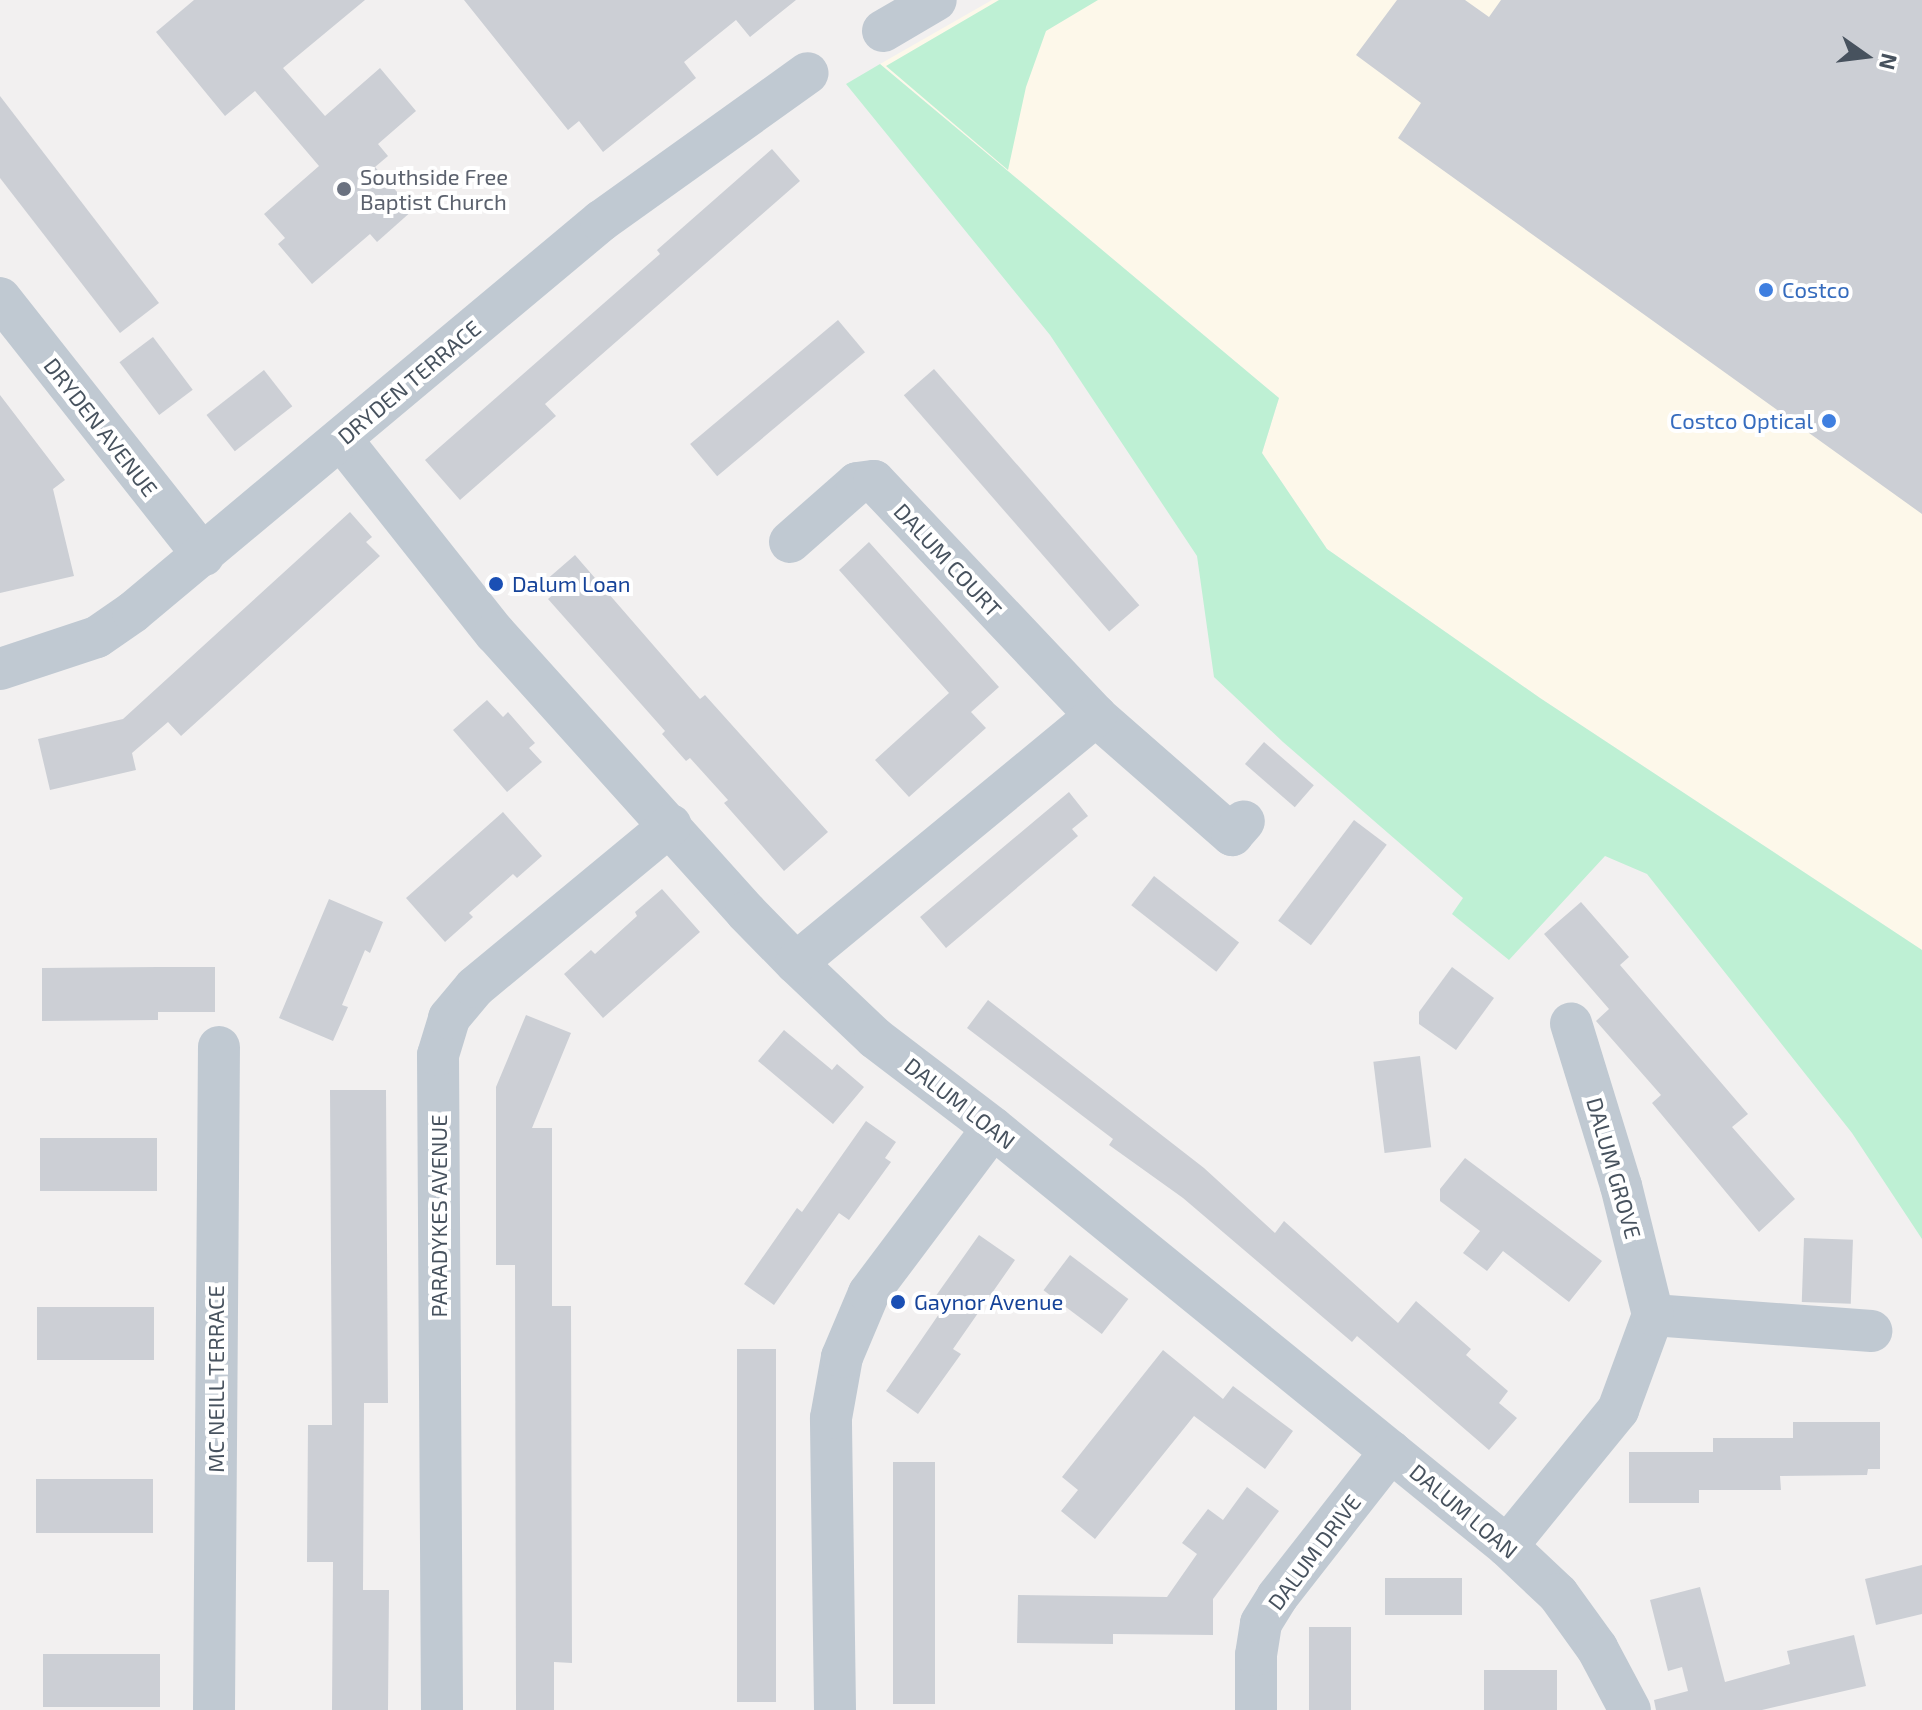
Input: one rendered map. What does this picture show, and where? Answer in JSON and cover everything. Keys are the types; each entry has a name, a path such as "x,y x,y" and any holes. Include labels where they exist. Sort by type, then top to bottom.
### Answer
{"street":[{"path":"883,31 936,0"},
{"name":"DRYDEN TERRACE","path":"0,669 97,637 133,612 601,221 808,73"},
{"name":"DRYDEN AVENUE","path":"0,298 203,555"},
{"name":"DALUM LOAN","path":"341,439 495,633 671,825 746,912 796,963 875,1038 993,1128 1507,1546 1558,1594 1597,1648 1630,1710"},
{"name":"DALUM COURT","path":"790,542 857,483 874,481 1096,716 1232,835 1244,821"},
{"path":"796,963 1096,716"},
{"name":"PARADYKES AVENUE","path":"442,1710 438,1055 449,1018 475,987 671,825"},
{"name":"DALUM GROVE","path":"1571,1023 1621,1186 1653,1315"},
{"name":"MC NEILL TERRACE","path":"214,1710 219,1047"},
{"path":"835,1710 831,1418 842,1357 869,1293 993,1128"},
{"path":"1507,1546 1618,1410 1653,1315 1871,1331"},
{"name":"DALUM DRIVE","path":"1256,1710 1256,1655 1261,1623 1277,1597 1391,1451"}],"shaded area":[{"path":"992,0 1922,0 1922,950 1540,698 1327,549 1262,453 1279,398 880,64"}],"green space":[{"path":"999,0 1098,0 1046,31 1026,87 1008,170 886,66"},
{"path":"880,64 1279,398 1262,453 1327,549 1540,698 1922,950 1922,1239 1852,1133 1647,874 1605,856 1509,960 1452,914 1463,898 1283,742 1214,677 1197,556 1050,335 846,84"}],"building":[{"path":"194,0 365,0 283,68 325,116 380,68 416,111 378,144 388,156 375,167 413,210 377,242 370,234 312,284 278,244 285,238 264,214 319,166 255,91 225,116 156,32"},
{"path":"464,0 796,0 750,37 736,20 684,62 696,78 603,152 579,121 568,130"},
{"name":"Costco","path":"1397,0 1465,0 1489,17 1501,0 1922,0 1922,514 1398,138 1421,103 1356,55"},
{"path":"0,96 159,303 120,333 0,178"},
{"path":"772,149 800,181 545,404 556,416 460,500 425,460 660,254 657,250"},
{"path":"838,320 865,352 717,476 690,444"},
{"path":"153,337 193,390 159,415 119,362"},
{"path":"934,369 1139,605 1109,631 904,395"},
{"path":"264,370 292,406 235,451 206,415"},
{"path":"0,395 65,480 53,489 74,576 0,593"},
{"path":"350,512 372,537 366,542 380,556 181,736 168,722 132,753 136,770 50,790 38,739 123,719"},
{"path":"869,542 999,687 971,712 986,728 909,797 875,760 949,693 839,570"},
{"path":"575,555 700,699 705,695 828,832 784,871 724,803 728,800 690,758 686,761 662,734 665,731 548,599 555,593 545,581"},
{"path":"487,700 503,717 508,712 535,743 529,748 542,762 507,792 453,730"},
{"path":"1264,742 1314,785 1295,807 1245,764"},
{"path":"1069,792 1088,816 1072,829 1078,836 946,948 920,917"},
{"path":"503,812 542,856 517,878 513,874 469,913 473,917 445,942 406,898"},
{"path":"1354,820 1387,845 1311,945 1278,921"},
{"path":"1154,876 1239,942 1216,972 1131,905"},
{"path":"662,889 700,932 603,1018 564,974 591,950 595,954"},
{"path":"329,899 383,922 370,953 365,950 342,1005 348,1007 333,1041 279,1018"},
{"path":"1581,902 1629,957 1620,965 1748,1114 1732,1127 1795,1199 1759,1232 1652,1103 1661,1095 1596,1021 1609,1009 1544,934"},
{"path":"215,967 215,1012 158,1012 158,1020 42,1021 42,968"},
{"path":"1452,967 1494,998 1456,1050 1419,1024 1419,1012"},
{"path":"988,1000 1204,1168 1275,1233 1284,1221 1398,1323 1416,1301 1471,1349 1466,1355 1508,1391 1499,1403 1517,1418 1489,1450 1357,1336 1352,1342 1183,1198 1109,1145 1113,1139 967,1028"},
{"path":"526,1015 571,1033 532,1128 552,1128 552,1306 571,1306 572,1663 554,1662 554,1710 516,1710 515,1265 496,1265 496,1087"},
{"path":"784,1030 832,1070 837,1064 864,1087 833,1124 758,1061"},
{"path":"1420,1056 1431,1147 1385,1153 1373,1062"},
{"path":"330,1090 386,1090 388,1403 364,1403 363,1590 389,1590 388,1710 332,1710 333,1562 307,1562 308,1425 332,1425"},
{"path":"866,1121 896,1142 885,1158 891,1162 849,1220 839,1213 774,1305 744,1284 797,1208 802,1212"},
{"path":"40,1138 157,1138 157,1191 40,1191"},
{"path":"1465,1158 1602,1261 1569,1302 1503,1251 1487,1271 1463,1253 1480,1231 1440,1201 1440,1189"},
{"path":"979,1235 1015,1260 953,1349 961,1354 918,1414 886,1391 939,1314 928,1307"},
{"path":"1804,1238 1853,1240 1851,1304 1802,1302"},
{"path":"1070,1255 1128,1299 1102,1334 1044,1290"},
{"path":"37,1307 154,1307 154,1360 37,1360"},
{"path":"737,1349 776,1349 776,1702 737,1702"},
{"path":"1163,1350 1223,1399 1233,1386 1293,1431 1265,1469 1194,1416 1095,1539 1061,1511 1078,1490 1062,1477"},
{"path":"1793,1422 1880,1422 1880,1469 1868,1469 1867,1475 1780,1476 1781,1490 1699,1490 1699,1503 1629,1503 1629,1452 1713,1452 1713,1438 1793,1438"},
{"path":"893,1462 935,1462 935,1704 893,1704"},
{"path":"36,1479 153,1479 153,1533 36,1533"},
{"path":"1247,1487 1279,1511 1213,1599 1213,1635 1113,1634 1113,1644 1017,1643 1018,1595 1167,1597 1197,1554 1182,1543 1208,1509 1223,1520"},
{"path":"1922,1565 1922,1614 1876,1625 1865,1579"},
{"path":"1385,1578 1462,1578 1462,1615 1385,1615"},
{"path":"1700,1587 1725,1682 1790,1664 1787,1651 1854,1635 1866,1686 1762,1710 1656,1710 1654,1700 1688,1691 1682,1667 1668,1671 1650,1600"},
{"path":"1309,1627 1351,1627 1351,1710 1309,1710"},
{"path":"43,1654 160,1654 160,1707 43,1707"},
{"path":"1484,1670 1557,1670 1557,1710 1484,1710"}],"place":[{"name":"Southside Free Baptist Church","path":"344,189"},
{"name":"Costco","path":"1766,290"},
{"name":"Costco Optical","path":"1829,421"},
{"name":"Dalum Loan","path":"496,584"},
{"name":"Gaynor Avenue","path":"898,1302"}]}
